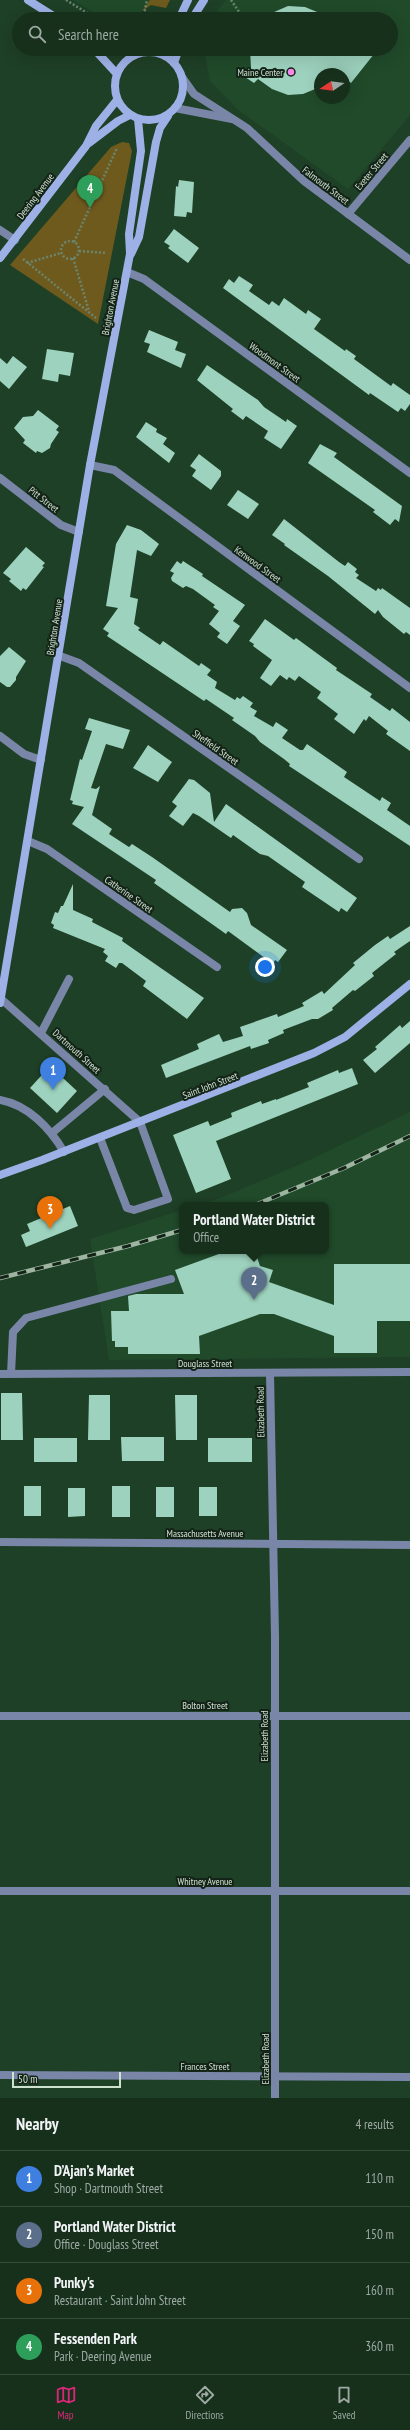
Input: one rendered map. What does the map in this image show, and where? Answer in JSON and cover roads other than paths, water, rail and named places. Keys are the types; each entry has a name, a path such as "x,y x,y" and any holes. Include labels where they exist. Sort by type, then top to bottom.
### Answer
{"main road":[{"path":"28,0 47,12"},
{"path":"182,12 188,0"},
{"path":"196,12 204,0"},
{"path":"100,56 117,74"},
{"path":"133,56 124,62 117,74 114,87 117,100 134,117 151,121 172,111 182,94 182,78 174,63 165,56"},
{"path":"174,63 176,56"},
{"name":"Deering Avenue","path":"0,258 86,146 96,126 117,100"},
{"name":"Brighton Avenue","path":"130,254 139,237 156,142 160,128 172,111"},
{"name":"Deering Avenue","path":"86,146 106,129 134,117"},
{"name":"Brighton Avenue","path":"0,1000 60,656 90,465 130,254 129,234 141,151 134,117"},
{"name":"Saint John Street","path":"0,1175 64,1152 314,1054 345,1037 410,984"}],"street":[{"name":"Falmouth Street","path":"182,78 194,94 260,138 296,176 410,260"},
{"name":"Falmouth Street","path":"172,111 235,120"},
{"name":"Exeter Street","path":"348,214 410,140"},
{"path":"0,230 15,240"},
{"name":"Woodmont Street","path":"127,272 144,279 410,472"},
{"name":"Kenwood Street","path":"90,465 114,470 410,688"},
{"name":"Pitt Street","path":"0,478 61,525 79,532"},
{"name":"Sheffield Street","path":"60,656 79,663 359,859"},
{"path":"0,736 24,754 41,760"},
{"name":"Catherine Street","path":"28,841 47,849 217,967"},
{"path":"42,1033 68,979"},
{"name":"Dartmouth Street","path":"0,1000 42,1033 140,1122"},
{"path":"52,1133 105,1089"},
{"path":"0,1100 23,1107 52,1133 64,1152"},
{"path":"100,1138 128,1208 134,1210 168,1199 140,1122"},
{"path":"11,1374 13,1332 26,1318 171,1279"},
{"name":"Douglass Street","path":"0,1374 410,1372"},
{"name":"Elizabeth Road","path":"270,1373 274,1543 276,1891 275,2098"},
{"name":"Massachusetts Avenue","path":"0,1542 410,1545"},
{"name":"Bolton Street","path":"0,1716 410,1716"},
{"name":"Whitney Avenue","path":"0,1890 410,1891"},
{"name":"Frances Street","path":"0,2075 410,2077"}],"railway":[{"path":"262,1202 344,1168 410,1136"},
{"path":"0,1278 128,1246 179,1231"}],"place":[{"name":"Maine Center","path":"291,72"},
{"name":"Fessenden Park","path":"90,208"},
{"name":"D’Ajan’s Market","path":"53,1090"},
{"name":"Punky's","path":"50,1229"},
{"name":"Portland Water District","path":"254,1300"}]}
